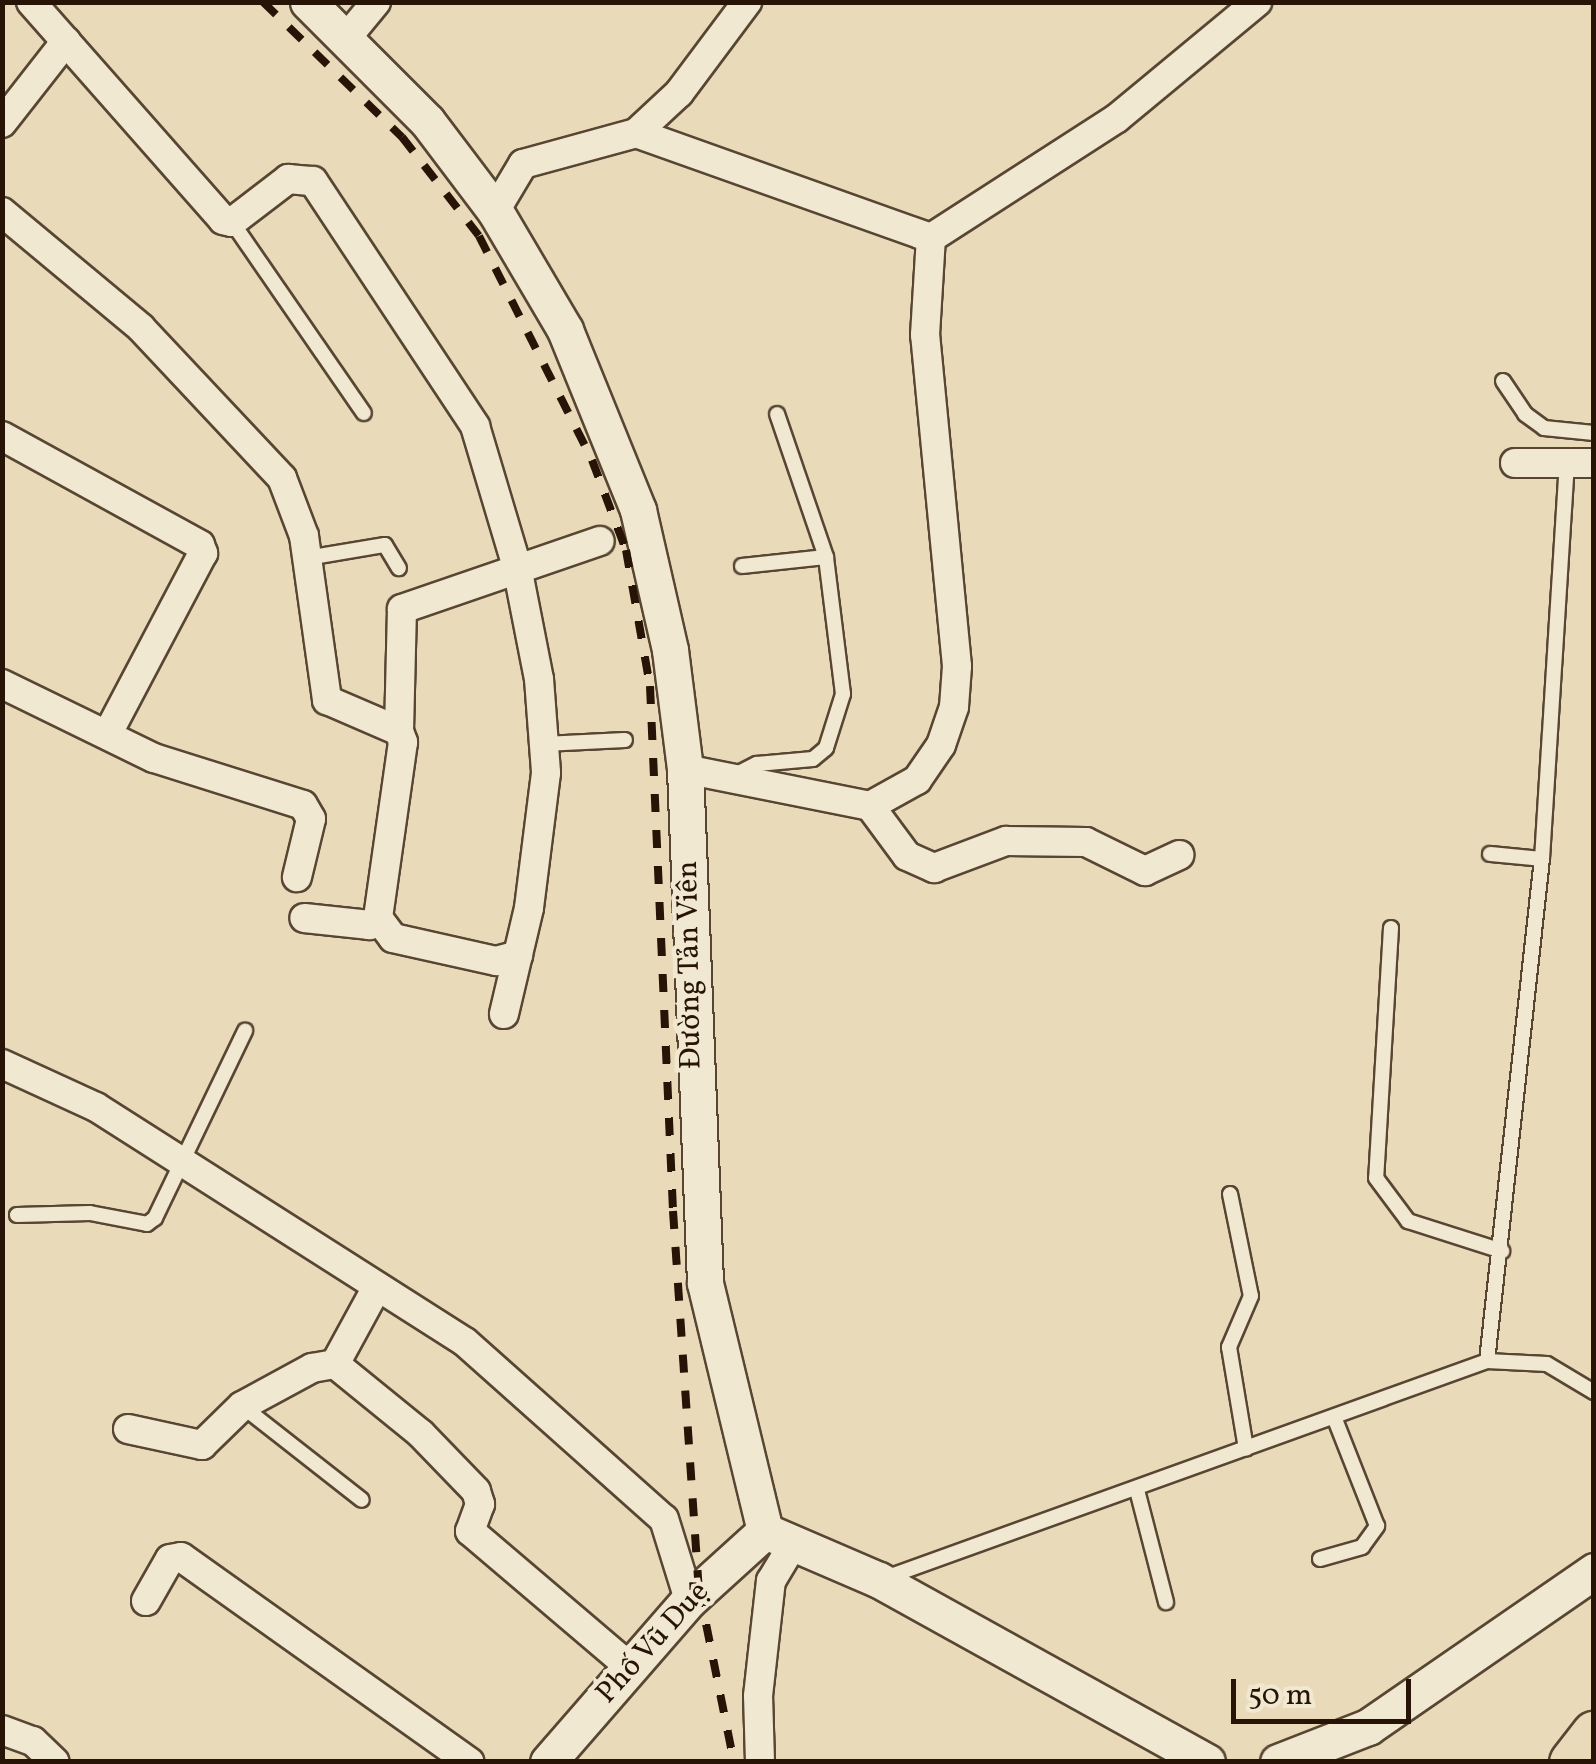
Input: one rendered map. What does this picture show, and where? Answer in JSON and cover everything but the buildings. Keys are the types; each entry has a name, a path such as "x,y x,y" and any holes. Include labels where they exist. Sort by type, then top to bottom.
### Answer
{"main road":[{"path":"1572,1762 1594,1734"}],"street":[{"path":"31,2 224,220 232,222 288,179 313,180 476,426 518,567 539,679 544,744 544,792 518,955 504,1014"},
{"name":"Đường Tản Viên","path":"308,2 348,36 438,132 496,211 565,330 638,510 670,650 685,769 704,1283 779,1539"},
{"path":"348,36 376,2"},
{"path":"496,211 524,164 636,133 679,93 748,2"},
{"path":"931,238 1117,118 1257,2"},
{"path":"2,123 66,41"},
{"path":"636,133 931,238"},
{"path":"2,212 140,328 282,478 296,504 307,558 327,700 399,731"},
{"path":"685,769 870,806 916,780 942,745 954,708 952,591 925,335 931,238"},
{"path":"2,436 200,544 204,554 109,731"},
{"path":"1516,463 1580,463"},
{"path":"304,918 370,925 378,918 403,742 399,731 402,608 600,541"},
{"path":"2,684 109,731 154,758 303,805 311,819 297,876"},
{"path":"870,806 907,856 934,868 960,862 988,843 1044,839 1086,842 1145,871 1179,855"},
{"path":"378,918 393,938 496,961 518,955"},
{"path":"2,1064 96,1106 179,1165 377,1287 492,1364 664,1518 689,1600"},
{"path":"335,1364 377,1287"},
{"path":"128,1429 202,1445 242,1406 326,1362 335,1364 421,1434 476,1491 480,1504 470,1530 630,1667"},
{"path":"760,1762 758,1696 779,1539 879,1580 1207,1762"},
{"name":"Phố Vũ Duệ","path":"548,1762 689,1600 779,1539"},
{"path":"146,1602 170,1560 181,1557 469,1762"},
{"path":"1278,1762 1368,1726 1594,1571"},
{"path":"2,1730 33,1742 55,1762"}],"lane":[{"path":"232,222 364,413"},
{"path":"1502,380 1525,414 1544,428 1594,433"},
{"path":"730,778 757,764 813,759 826,748 843,694 826,557 777,414"},
{"path":"1487,1361 1502,1251 1580,463"},
{"path":"307,558 384,545 399,568"},
{"path":"742,566 826,557"},
{"path":"544,744 625,740"},
{"path":"1490,854 1542,859"},
{"path":"1391,928 1376,1178 1408,1221 1502,1251"},
{"path":"17,1215 90,1213 147,1224 245,1032"},
{"path":"1230,1194 1251,1296 1229,1347 1246,1449"},
{"path":"879,1580 1138,1490 1487,1361 1548,1364 1594,1392"},
{"path":"242,1406 362,1500"},
{"path":"1320,1558 1362,1547 1377,1526 1334,1416"},
{"path":"1138,1490 1166,1602"}],"railway":[{"path":"263,2 402,137 479,236 592,460 626,550 650,686 673,1211 699,1589 734,1762"}]}
